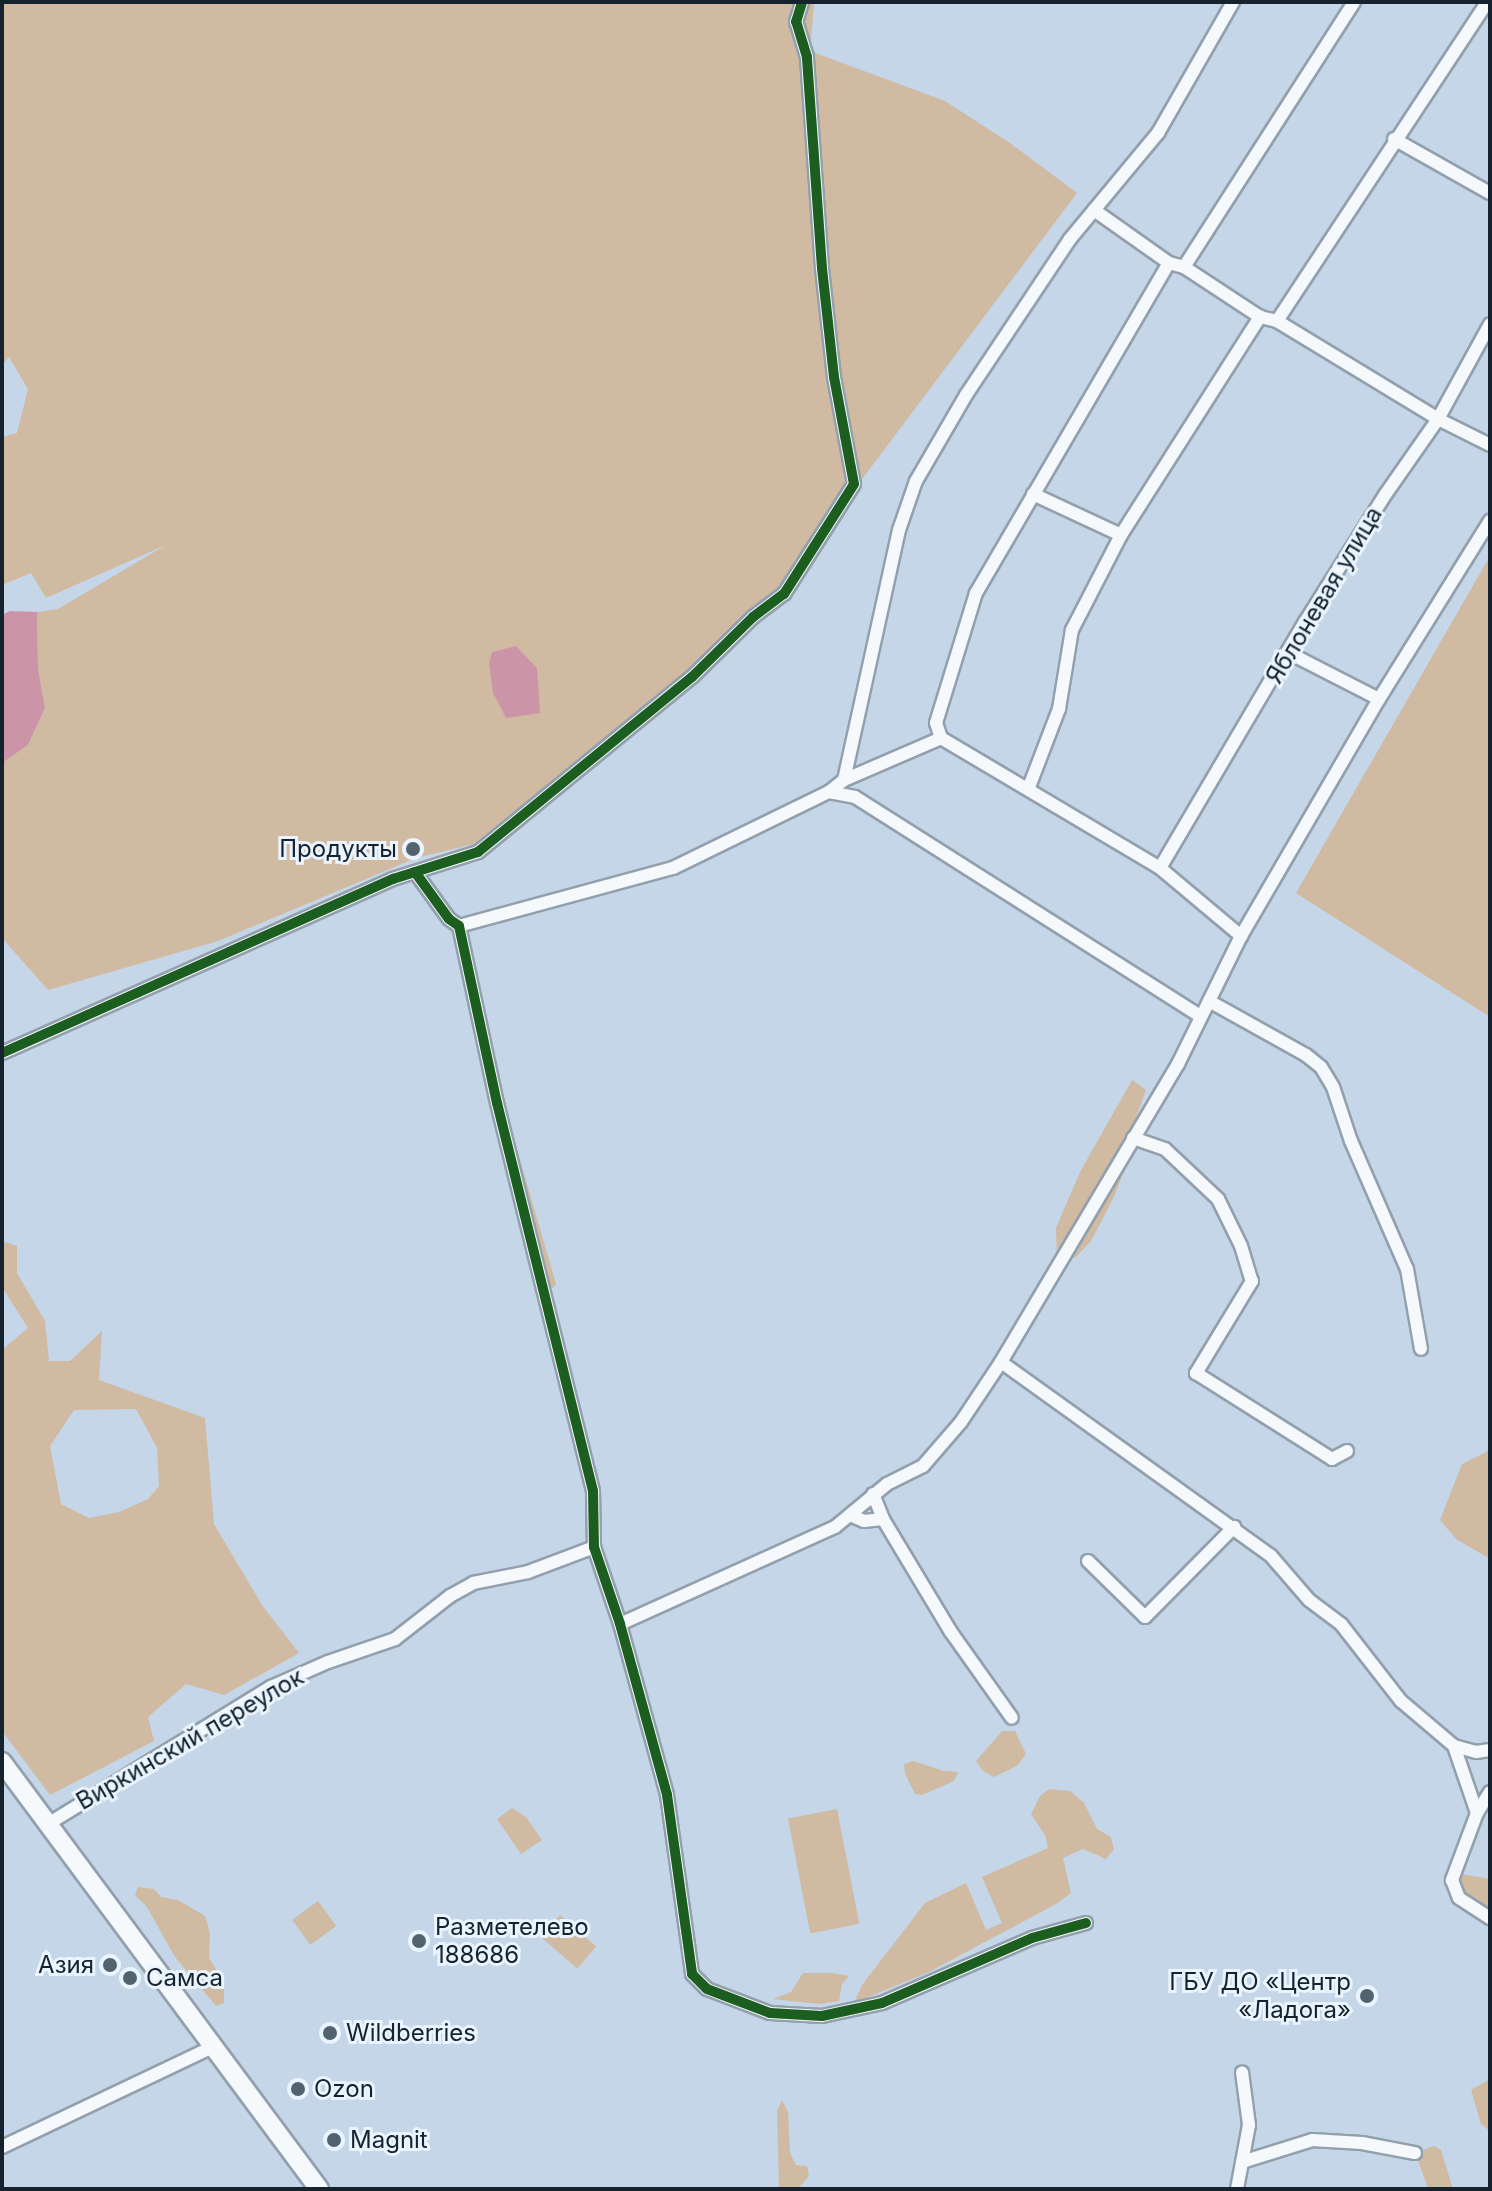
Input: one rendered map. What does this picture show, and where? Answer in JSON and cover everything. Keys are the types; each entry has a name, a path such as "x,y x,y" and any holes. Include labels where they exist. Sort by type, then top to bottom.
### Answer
{"main road":[{"path":"2,1762 319,2189"}],"street":[{"path":"2,1053 415,872 478,852 692,677 753,617 784,594 854,484 834,377 807,57 796,22 802,2"},
{"path":"844,780 899,530 916,481 966,395 1070,239 1158,133 1233,2"},
{"path":"1184,267 1354,2"},
{"path":"1277,321 1487,2"},
{"path":"1394,139 1490,193"},
{"path":"1094,210 1169,263 1184,267 1260,317 1277,321 1438,419 1490,445"},
{"path":"1169,263 976,593 936,723 941,738 1029,787 1160,868 1241,936"},
{"path":"1029,787 1059,709 1072,630 1121,535 1260,317"},
{"name":"Яблоневая улица","path":"1160,868 1385,495 1438,419 1490,324"},
{"path":"1033,494 1121,535"},
{"path":"620,1624 807,1541 850,1515 873,1494 923,1466 937,1452 1001,1362 1178,1064 1241,936 1379,699 1490,521"},
{"path":"1289,653 1379,699"},
{"path":"459,926 673,868 829,792 844,780 941,738"},
{"path":"829,792 855,797 1200,1016"},
{"path":"415,872 449,919 459,926 497,1103 593,1491 594,1547 620,1624 667,1795 688,1964 692,1974 707,1989 770,2013 822,2016 882,2003 1032,1938 1086,1923"},
{"path":"1209,1001 1306,1055 1321,1067 1333,1087 1364,1174 1407,1269 1421,1349"},
{"path":"1133,1138 1165,1149 1218,1199 1241,1246 1252,1281 1196,1373 1332,1459 1347,1451"},
{"path":"1001,1362 1271,1556 1309,1600 1341,1624 1401,1701 1454,1746 1476,1752 1490,1750"},
{"path":"873,1494 883,1519 951,1632 1012,1718"},
{"path":"850,1515 864,1521 883,1519"},
{"path":"1088,1561 1145,1617 1234,1527"},
{"name":"Виркинский переулок","path":"48,1824 271,1687 328,1662 395,1639 450,1596 473,1583 528,1572 594,1547"},
{"path":"1454,1746 1477,1813"},
{"path":"1490,1792 1477,1813 1452,1880 1459,1898 1490,1918"},
{"path":"2,2147 215,2046"},
{"path":"1237,2189 1249,2125 1242,2072"},
{"path":"1242,2162 1312,2140 1362,2143 1415,2153"}],"shaded area":[{"path":"2,2 814,2 810,51 945,101 1010,143 1077,193 766,607 474,844 416,858 218,941 48,990 2,938 2,763 28,745 45,708 38,668 37,612 58,609 166,545 46,598 31,573 2,585 2,437 17,433 28,389 9,357 2,365"},
{"path":"1490,556 1490,1017 1296,893"},
{"path":"10,611 37,612 38,668 45,708 28,745 2,763 2,615"},
{"path":"516,646 537,668 540,713 506,718 493,693 489,663 492,652"},
{"path":"1132,1080 1146,1090 1125,1148 1125,1168 1114,1197 1091,1241 1076,1257 1057,1262 1056,1228 1080,1172"},
{"path":"516,1146 556,1284 553,1288 547,1286 511,1149"},
{"path":"2,1241 17,1246 17,1273 45,1321 49,1361 70,1361 102,1331 99,1380 205,1418 214,1524 262,1605 299,1653 224,1695 186,1684 148,1717 154,1741 50,1795 2,1731 2,1350 28,1328 2,1287","holes":["136,1409 157,1448 159,1486 148,1499 119,1512 89,1518 61,1504 50,1446 74,1410"]},
{"path":"1490,1450 1490,1559 1456,1539 1440,1520 1462,1464"},
{"path":"1002,1731 1015,1731 1026,1754 1017,1766 994,1777 983,1771 976,1761"},
{"path":"913,1761 958,1772 954,1781 922,1795 915,1794 905,1774 904,1764"},
{"path":"1049,1789 1070,1791 1084,1803 1097,1829 1111,1837 1114,1849 1106,1859 1083,1849 1063,1858 1071,1893 1056,1904 929,1972 854,2003 862,1985 925,1903 966,1883 986,1930 1002,1923 982,1877 1048,1848 1045,1835 1031,1814 1040,1796"},
{"path":"512,1808 526,1817 542,1840 521,1854 497,1819"},
{"path":"837,1809 859,1924 810,1933 788,1819"},
{"path":"1461,1874 1490,1879 1490,1906 1483,1908 1462,1889 1458,1879"},
{"path":"138,1887 154,1889 161,1897 178,1900 205,1916 210,1934 209,1958 224,1982 224,2003 216,2006 175,1957 147,1907 135,1895"},
{"path":"318,1901 336,1926 310,1945 292,1920"},
{"path":"560,1915 596,1946 577,1968 541,1937"},
{"path":"803,1973 849,1976 842,1984 839,2001 819,2004 773,1999 791,1992"},
{"path":"1490,2079 1490,2131 1481,2124 1471,2090"},
{"path":"782,2100 788,2112 790,2153 796,2165 807,2166 809,2176 798,2189 779,2189 777,2111"},
{"path":"1434,2146 1441,2150 1453,2189 1428,2189 1418,2160 1422,2150"}],"cycle path":[{"path":"2,1053 393,879 478,852 692,677 753,617 784,594 854,484 834,377 822,268 807,57 796,22 802,2"},
{"path":"415,872 449,919 459,926 497,1103 593,1491 594,1547 620,1624 667,1795 692,1974 707,1989 770,2013 822,2016 882,2003 1032,1938 1086,1923"}],"place":[{"name":"Продукты","path":"413,849"},
{"name":"Разметелево 188686","path":"419,1941"},
{"name":"Азия","path":"110,1965"},
{"name":"Самса","path":"130,1978"},
{"name":"ГБУ ДО «Центр «Ладога»","path":"1367,1996"},
{"name":"Wildberries","path":"330,2033"},
{"name":"Ozon","path":"298,2089"},
{"name":"Magnit","path":"334,2140"}]}
